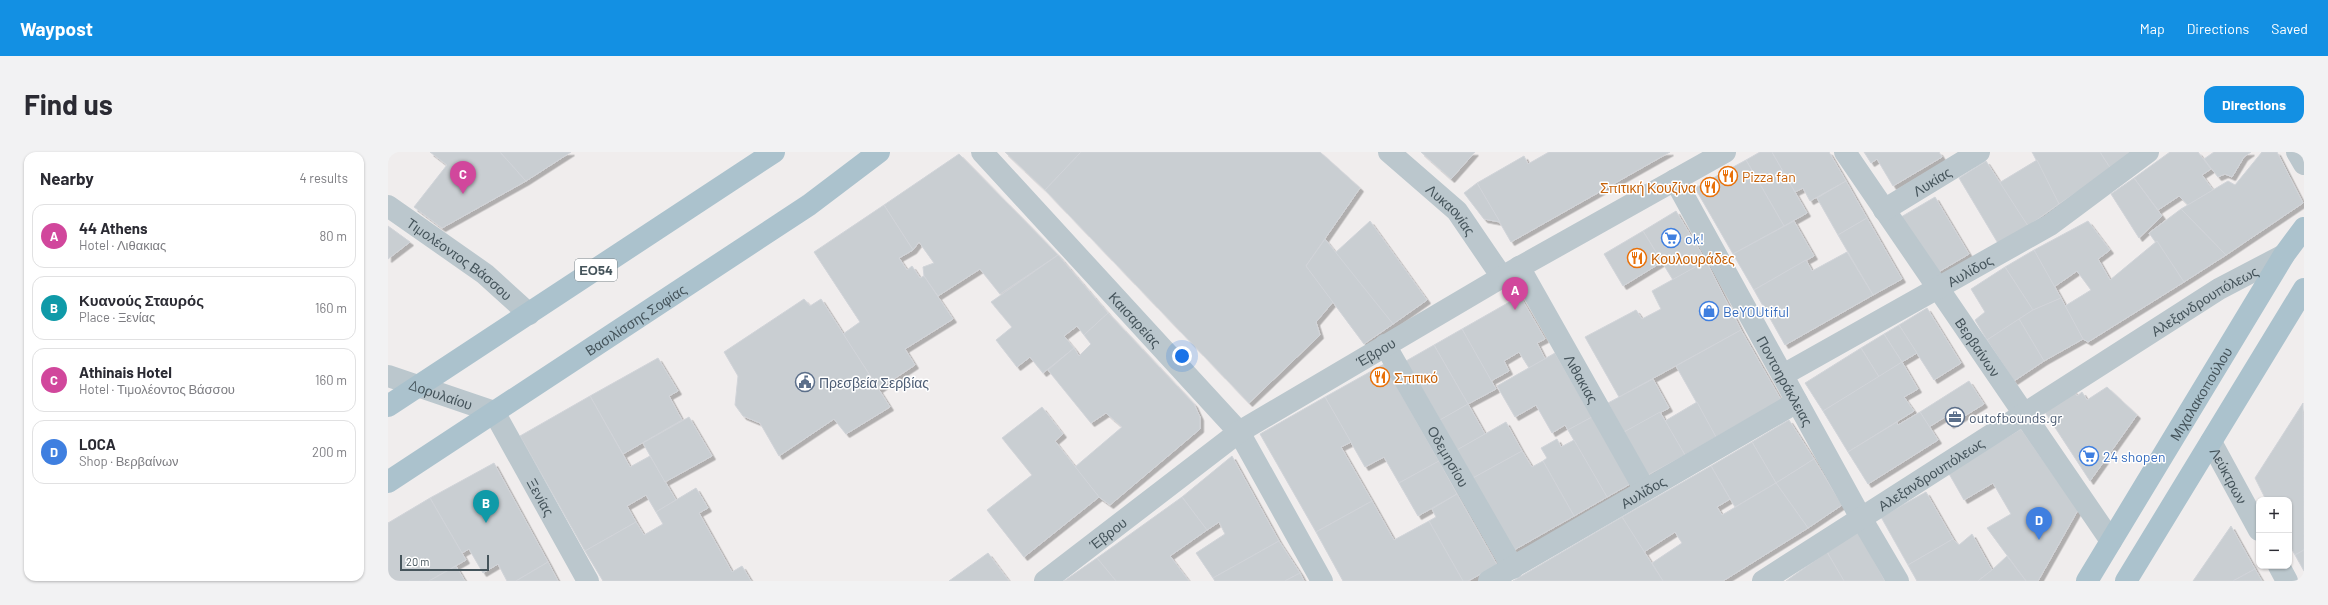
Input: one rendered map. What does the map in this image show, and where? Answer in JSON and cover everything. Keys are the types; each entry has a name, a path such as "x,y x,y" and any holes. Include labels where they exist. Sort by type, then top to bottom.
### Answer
{"main road":[{"name":"ΕΟ54","path":"388,406 774,152"},
{"name":"Βασιλίσσης Σοφίας","path":"388,482 809,205 879,152"},
{"name":"Μιχαλακοπούλου","path":"2087,581 2284,256 2304,228"},
{"path":"2126,581 2304,289"}],"street":[{"name":"Καισαρείας","path":"982,152 1239,432 1322,581"},
{"name":"Λυκαονίας","path":"1389,152 1456,211 1511,272"},
{"name":"Βερβαίνων","path":"1845,152 2111,541"},
{"name":"Λυκίας","path":"1884,210 1978,152"},
{"name":"Αυλίδος","path":"1783,375 1937,287 2050,225 2148,152"},
{"path":"2297,152 2304,164"},
{"name":"Έβρου","path":"1045,581 1239,432 1385,345 1675,180 1719,153"},
{"name":"Ποντοηράκλειας","path":"1675,180 1861,518 1898,581"},
{"name":"Τιμολέοντος Βάσσου","path":"388,206 485,274 529,314"},
{"name":"Αλεξανδρουπόλεως","path":"1763,581 2025,415 2219,289 2284,256"},
{"name":"Λιθακιας","path":"1511,272 1645,490"},
{"name":"Οδεμησίου","path":"1385,345 1513,568"},
{"name":"Δορυλαίου","path":"388,376 494,412"},
{"name":"Αυλίδος","path":"1489,581 1797,402"},
{"name":"Ξενίας","path":"494,412 588,581"},
{"name":"Λεύκτρων","path":"2211,442 2256,524"},
{"path":"2281,569 2287,581"}],"building":[{"path":"430,152 500,152 526,181 442,228 414,207 447,165"},
{"path":"500,152 571,152 526,181"},
{"path":"1005,152 1081,152 1045,190"},
{"path":"1081,152 1320,152 1360,188 1306,266 1333,302 1316,322 1320,335 1249,403 1045,190"},
{"path":"1421,152 1475,152 1451,179"},
{"path":"1549,152 1670,152 1511,242 1477,183 1524,156 1528,164"},
{"path":"1760,152 1772,152 1807,213 1784,226 1746,160"},
{"path":"1772,152 1829,152 1846,181 1810,201 1803,188 1795,192"},
{"path":"1864,152 1939,152 1942,157 1893,186 1877,159 1871,163"},
{"path":"2032,152 2100,152 2111,169 2059,204"},
{"path":"2100,152 2136,152 2111,169"},
{"path":"2170,152 2198,152 2211,169 2202,175 2213,190 2188,205 2179,196 2158,210 2134,178"},
{"path":"2214,152 2251,152 2244,157 2232,177 2225,174 2218,177 2204,159"},
{"path":"2262,152 2277,152 2303,203 2226,255 2181,209 2228,181 2235,185"},
{"path":"959,154 1058,255 1000,294 980,269 938,296 924,276 923,267 934,263 919,242 913,250 884,205"},
{"path":"1746,160 1784,226 1733,254 1695,188"},
{"path":"2037,160 2059,204 2028,226 1999,183"},
{"path":"1986,161 2028,226 1999,245 1959,178"},
{"path":"2134,178 2162,216 2139,238 2111,194"},
{"path":"1846,181 1867,218 1838,235 1817,198"},
{"path":"1477,183 1500,222 1484,219 1464,193"},
{"path":"1935,197 1969,254 1935,274 1901,217"},
{"path":"884,205 913,250 899,258 907,270 912,266 920,278 924,276 953,319 905,349 915,365 879,389 843,334 860,322 814,252"},
{"path":"2181,209 2226,255 2184,282 2149,233"},
{"path":"1676,211 1706,261 1673,280 1643,231"},
{"path":"1867,218 1902,279 1873,295 1838,235"},
{"path":"1370,221 1427,300 1393,324 1335,253"},
{"path":"1794,221 1814,256 1754,290 1733,254"},
{"path":"2088,221 2110,250 2098,259 2110,280 2157,241 2184,282 2088,342 2083,339 2065,306 2091,290 2077,271 2054,287 2034,250"},
{"path":"388,226 410,242 388,259"},
{"path":"1643,231 1662,262 1623,286 1604,254"},
{"path":"1325,239 1393,324 1364,344 1306,266"},
{"path":"2034,250 2061,298 2033,310 2005,267"},
{"path":"1847,252 1873,295 1785,345 1754,290 1806,260 1812,271"},
{"path":"1058,255 1108,313 1084,335 1077,326 1064,336 1074,348 1043,373 1030,357 1017,367 996,340 1012,327 991,302"},
{"path":"1706,261 1741,330 1619,397 1585,337 1636,310 1642,319 1661,309 1652,291"},
{"path":"2005,267 2033,310 1987,340 1975,320 1985,312 1971,289"},
{"path":"1520,296 1545,339 1537,343 1545,359 1529,368 1519,352 1504,361 1509,371 1491,381 1462,329"},
{"path":"2061,298 2083,339 2044,361 2019,319 2033,310"},
{"name":"Πρεσβεία Σερβίας","path":"804,299 810,306 821,299 890,407 846,434 834,419 779,456 760,423 743,416 735,405 738,376 724,352"},
{"path":"1927,308 1961,363 1934,380 1899,325"},
{"path":"1108,313 1194,404 1200,417 1200,429 1110,505 1099,497 1075,467 1122,427 1106,413 1091,423 1048,370 1074,348 1079,356 1091,344 1084,335"},
{"path":"2019,319 2044,361 2014,381 1987,340"},
{"path":"1899,325 1917,353 1902,362 1884,334"},
{"path":"1462,329 1496,389 1468,404 1434,345"},
{"path":"1741,330 1781,400 1716,437 1676,366"},
{"path":"1884,334 1902,362 1879,377 1861,348"},
{"path":"1434,345 1468,404 1440,420 1406,361"},
{"path":"1861,348 1879,377 1823,411 1805,383"},
{"path":"1555,353 1592,417 1568,430 1565,425 1552,433 1536,405 1515,417 1497,386"},
{"path":"658,358 678,391 669,396 682,420 623,454 590,396"},
{"path":"1902,362 1918,389 1904,397 1914,411 1848,452 1823,411"},
{"path":"1384,364 1439,461 1399,483 1384,457 1365,467 1325,397"},
{"path":"1653,379 1669,408 1624,432 1608,403"},
{"path":"1969,381 1984,404 1950,425 1945,417 1929,427 1920,412"},
{"path":"2107,387 2137,415 2090,481 2043,409 2073,390 2077,396 2082,392 2087,400"},
{"path":"590,396 630,467 650,456 676,500 656,512 646,495 627,506 636,522 585,551 520,436"},
{"path":"1325,397 1351,442 1341,447 1372,501 1316,532 1260,434"},
{"path":"1697,402 1716,437 1685,455 1665,421"},
{"path":"2303,403 2304,550 2295,555 2292,550 2292,497 2264,497 2255,478"},
{"path":"1468,404 1485,434 1457,450 1440,420"},
{"path":"1042,407 1063,434 1055,441 1099,497 1024,557 987,510 1032,475 1002,438"},
{"path":"1660,412 1685,455 1648,475 1624,432"},
{"path":"1920,412 1938,440 1868,484 1848,452 1897,422 1898,425"},
{"path":"689,417 712,456 665,482 643,443"},
{"path":"1592,417 1630,484 1607,497 1568,430"},
{"path":"1789,420 1814,459 1776,483 1752,442"},
{"path":"1506,422 1522,451 1473,478 1457,450"},
{"path":"2021,429 2078,510 2038,581 2026,581 1987,528 2011,514 1993,483 1964,500 1948,472"},
{"path":"1557,439 1561,447 1574,440 1607,497 1574,516 1543,461 1547,458 1541,448"},
{"path":"1752,442 1776,483 1735,507 1711,466"},
{"path":"1522,451 1532,467 1543,461 1574,516 1514,550 1473,478"},
{"path":"1232,456 1279,541 1213,578 1196,553 1225,534 1219,522 1207,530 1182,497"},
{"path":"1814,459 1842,505 1808,528 1776,483"},
{"path":"1439,461 1457,494 1418,516 1399,483"},
{"path":"494,463 548,562 516,581 507,581 498,564 483,573 469,549 462,553 430,498"},
{"path":"1711,466 1730,499 1717,507 1722,515 1776,483 1808,528 1723,581 1663,581 1652,563 1682,543 1675,532 1644,552 1622,517"},
{"path":"696,488 708,508 699,513 732,572 742,566 751,581 603,581 585,551 636,522 644,535 663,524 656,512"},
{"path":"1926,492 1953,539 1908,565 1881,517"},
{"path":"1457,494 1497,565 1468,581 1463,581 1429,521 1436,517 1432,509"},
{"path":"1182,497 1207,530 1170,556 1189,581 1116,581 1097,558"},
{"path":"430,498 466,560 429,581 388,581 388,523"},
{"path":"1372,501 1394,540 1429,521 1463,581 1343,581 1316,532"},
{"path":"1622,517 1663,581 1513,581"},
{"path":"2231,526 2255,569 2233,581 2193,581"},
{"path":"1858,531 1885,581 1844,581 1827,552"},
{"path":"1972,534 1992,570 1978,581 1917,581 1908,565 1953,539 1959,545"},
{"path":"1279,541 1300,573 1285,581 1215,581 1213,578"},
{"path":"2304,550 2304,571 2295,555"},
{"path":"1827,552 1844,581 1786,581"},
{"path":"988,553 1009,581 949,581"},
{"path":"2007,556 2026,581 1978,581 1992,570"},
{"path":"1097,558 1116,581 1064,581"},
{"path":"548,562 558,581 516,581"},
{"path":"456,566 465,581 429,581"},
{"path":"2255,569 2262,581 2233,581"},
{"path":"1300,573 1304,581 1285,581"}],"place":[{"name":"Pizza fan","path":"1728,176"},
{"name":"Σπιτική Κουζίνα","path":"1710,187"},
{"name":"Athinais Hotel","path":"463,194"},
{"name":"ok!","path":"1671,238"},
{"name":"Κουλουράδες","path":"1637,258"},
{"name":"44 Athens","path":"1515,310"},
{"name":"BeYOUtiful","path":"1709,311"},
{"name":"Σπιτικό","path":"1380,377"},
{"name":"Πρεσβεία Σερβίας","path":"805,382"},
{"name":"outofbounds.gr","path":"1955,417"},
{"name":"24 shopen","path":"2089,456"},
{"name":"Κυανούς Σταυρός","path":"486,523"},
{"name":"LOCA","path":"2039,540"}]}
